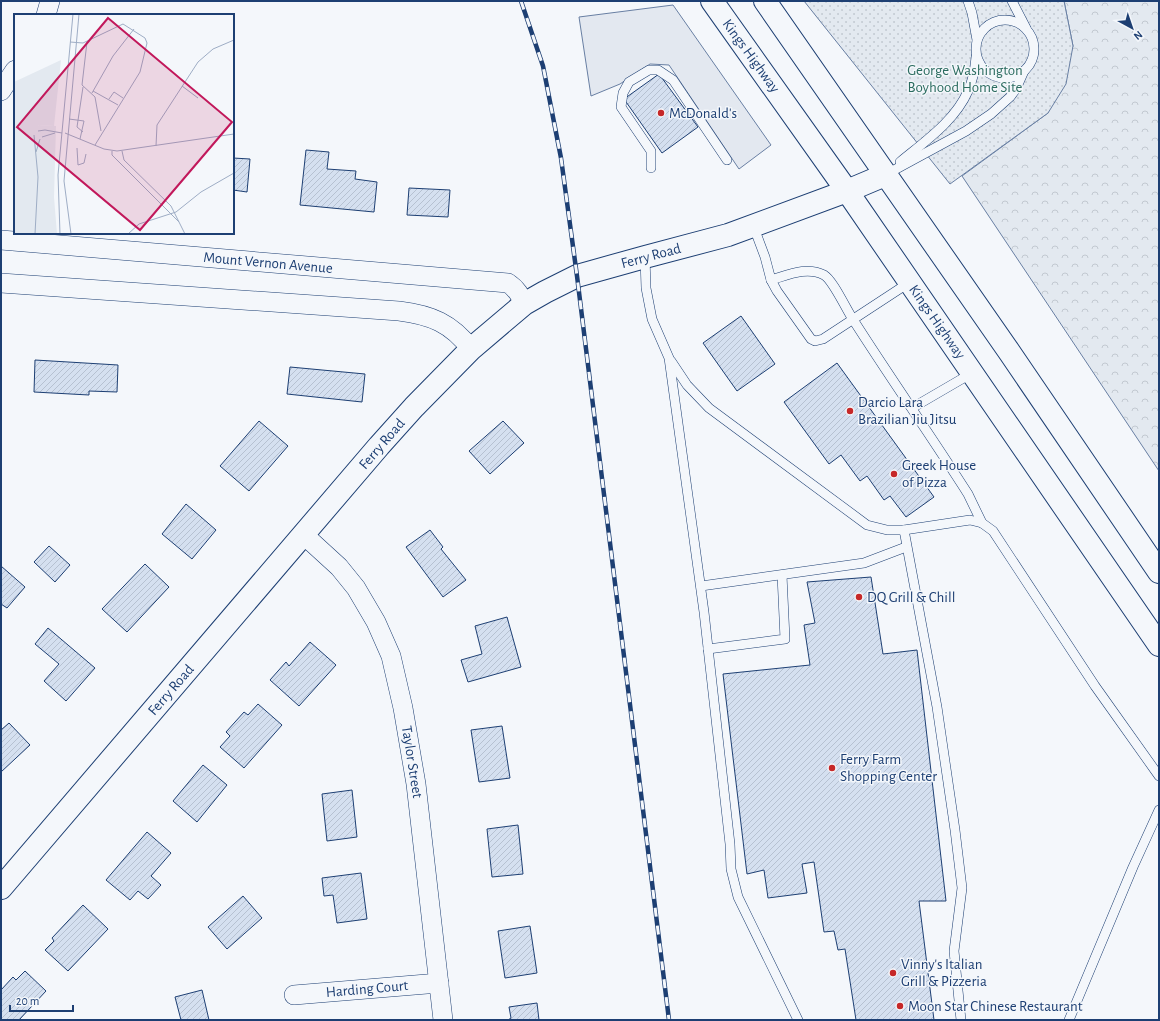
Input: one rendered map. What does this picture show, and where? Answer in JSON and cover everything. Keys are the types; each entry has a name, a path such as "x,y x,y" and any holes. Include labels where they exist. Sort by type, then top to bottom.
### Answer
{"main road":[{"name":"Kings Highway","path":"712,1 847,191 1159,645"},
{"path":"765,1 1010,353 1159,572"},
{"name":"Ferry Road","path":"1,888 409,413 471,349 524,304 577,276 722,237 847,191 885,175"}],"street":[{"path":"46,14 50,1"},
{"path":"1,91 14,72"},
{"name":"Mount Vernon Avenue","path":"1,240 508,283 520,293 524,304"},
{"path":"1,283 417,314 438,320 448,326 460,336 471,349"},
{"name":"Taylor Street","path":"304,535 332,560 352,583 376,622 391,656 403,708 416,784 443,1020"},
{"name":"Harding Court","path":"294,995 439,983"}],"lane":[{"path":"968,1 972,13 977,41"},
{"path":"885,175 966,131 991,114 1010,97 1016,89 1024,71 1030,64 1034,46 1032,37 1012,1"},
{"path":"885,175 935,133 958,109 969,90 976,57 975,47 983,29 991,22 1001,19 1011,20 1027,29"},
{"path":"976,57 981,66 988,73 998,77 1007,78 1016,76 1024,71"},
{"path":"651,168 651,151 621,107 622,93 629,82 649,70 658,70 673,80 727,160"},
{"path":"753,226 766,257 771,280 777,291 811,339 815,341 823,339 910,282"},
{"path":"645,257 646,288 652,319 669,358 687,385 708,408 867,526 887,530 904,530 970,520 982,523 993,531 1122,725 1159,776"},
{"path":"771,280 802,271 814,271 825,276 832,284 853,319 968,494 982,523"},
{"path":"669,358 708,648 730,844 731,869 738,898 798,1020"},
{"path":"912,408 972,373"},
{"path":"904,530 937,707 962,888 954,951 961,1020"},
{"path":"700,586 864,563 906,547"},
{"path":"708,648 786,639 782,575"},
{"path":"1068,1020 1159,810"}],"green space":[{"name":"George Washington Boyhood Home Site","path":"804,1 1064,1 1073,46 1066,84 1048,113 950,184"},
{"path":"1064,1 1159,1 1159,471 962,176 1048,113 1073,46"}],"shaded area":[{"path":"673,5 771,145 739,169 669,65 650,64 620,84 591,96 579,17"}],"building":[{"name":"McDonald's","path":"659,74 698,127 662,153 624,99"},
{"path":"306,150 329,152 327,169 356,171 355,179 377,182 374,212 300,205"},
{"path":"234,158 250,159 247,192 234,190"},
{"path":"409,188 450,190 448,217 407,215"},
{"path":"741,316 775,364 737,391 703,343"},
{"path":"35,360 118,365 117,392 89,391 89,395 34,392"},
{"path":"837,363 934,497 906,517 890,496 884,500 867,476 860,481 841,455 829,464 784,402"},
{"path":"290,367 365,374 362,402 287,394"},
{"path":"259,421 288,446 249,491 220,466"},
{"path":"503,421 524,443 490,474 469,451"},
{"path":"186,504 216,530 192,559 162,534"},
{"path":"430,530 443,547 441,549 466,580 443,597 406,547"},
{"path":"49,546 70,565 55,582 34,562"},
{"path":"145,564 169,587 127,632 102,609"},
{"path":"1,566 25,587 7,608 1,604"},
{"name":"Ferry Farm Shopping Center","path":"871,577 883,654 917,650 946,901 919,901 934,1020 856,1020 845,949 838,950 834,931 824,932 814,862 802,864 807,893 768,898 764,870 747,874 723,674 810,665 804,625 815,623 807,582"},
{"path":"507,617 521,667 468,682 461,660 482,654 475,626"},
{"path":"48,628 95,668 66,701 44,681 59,664 35,644"},
{"path":"310,642 336,665 299,706 270,680 286,662 289,666"},
{"path":"258,704 282,725 244,768 220,747 230,736 226,732 244,712 248,715"},
{"path":"9,723 30,745 1,772 1,730"},
{"path":"502,726 510,778 479,782 471,730"},
{"path":"203,765 227,785 197,822 173,801"},
{"path":"352,790 357,837 327,841 322,794"},
{"path":"518,825 523,874 492,877 487,829"},
{"path":"147,832 171,853 151,876 161,885 148,899 138,891 130,900 106,880"},
{"path":"361,873 367,919 337,923 333,895 324,896 322,878"},
{"path":"243,896 262,918 227,949 208,927"},
{"path":"83,905 108,929 68,971 45,950 54,941 52,938"},
{"path":"530,926 537,973 505,978 498,931"},
{"path":"25,971 46,991 19,1020 1,1020 1,990 13,977 16,980"},
{"path":"202,990 209,1020 181,1020 175,997"},
{"path":"537,1003 539,1020 508,1020 511,1018 509,1007"}],"railway":[{"path":"521,1 543,66 561,158 577,276 669,1020"}],"place":[{"name":"McDonald's","path":"661,113"},
{"name":"Darcio Lara Brazilian Jiu Jitsu","path":"850,411"},
{"name":"Greek House of Pizza","path":"894,474"},
{"name":"DQ Grill & Chill","path":"859,597"},
{"name":"Ferry Farm Shopping Center","path":"832,768"},
{"name":"Vinny's Italian Grill & Pizzeria","path":"893,973"},
{"name":"Moon Star Chinese Restaurant","path":"900,1006"}]}
